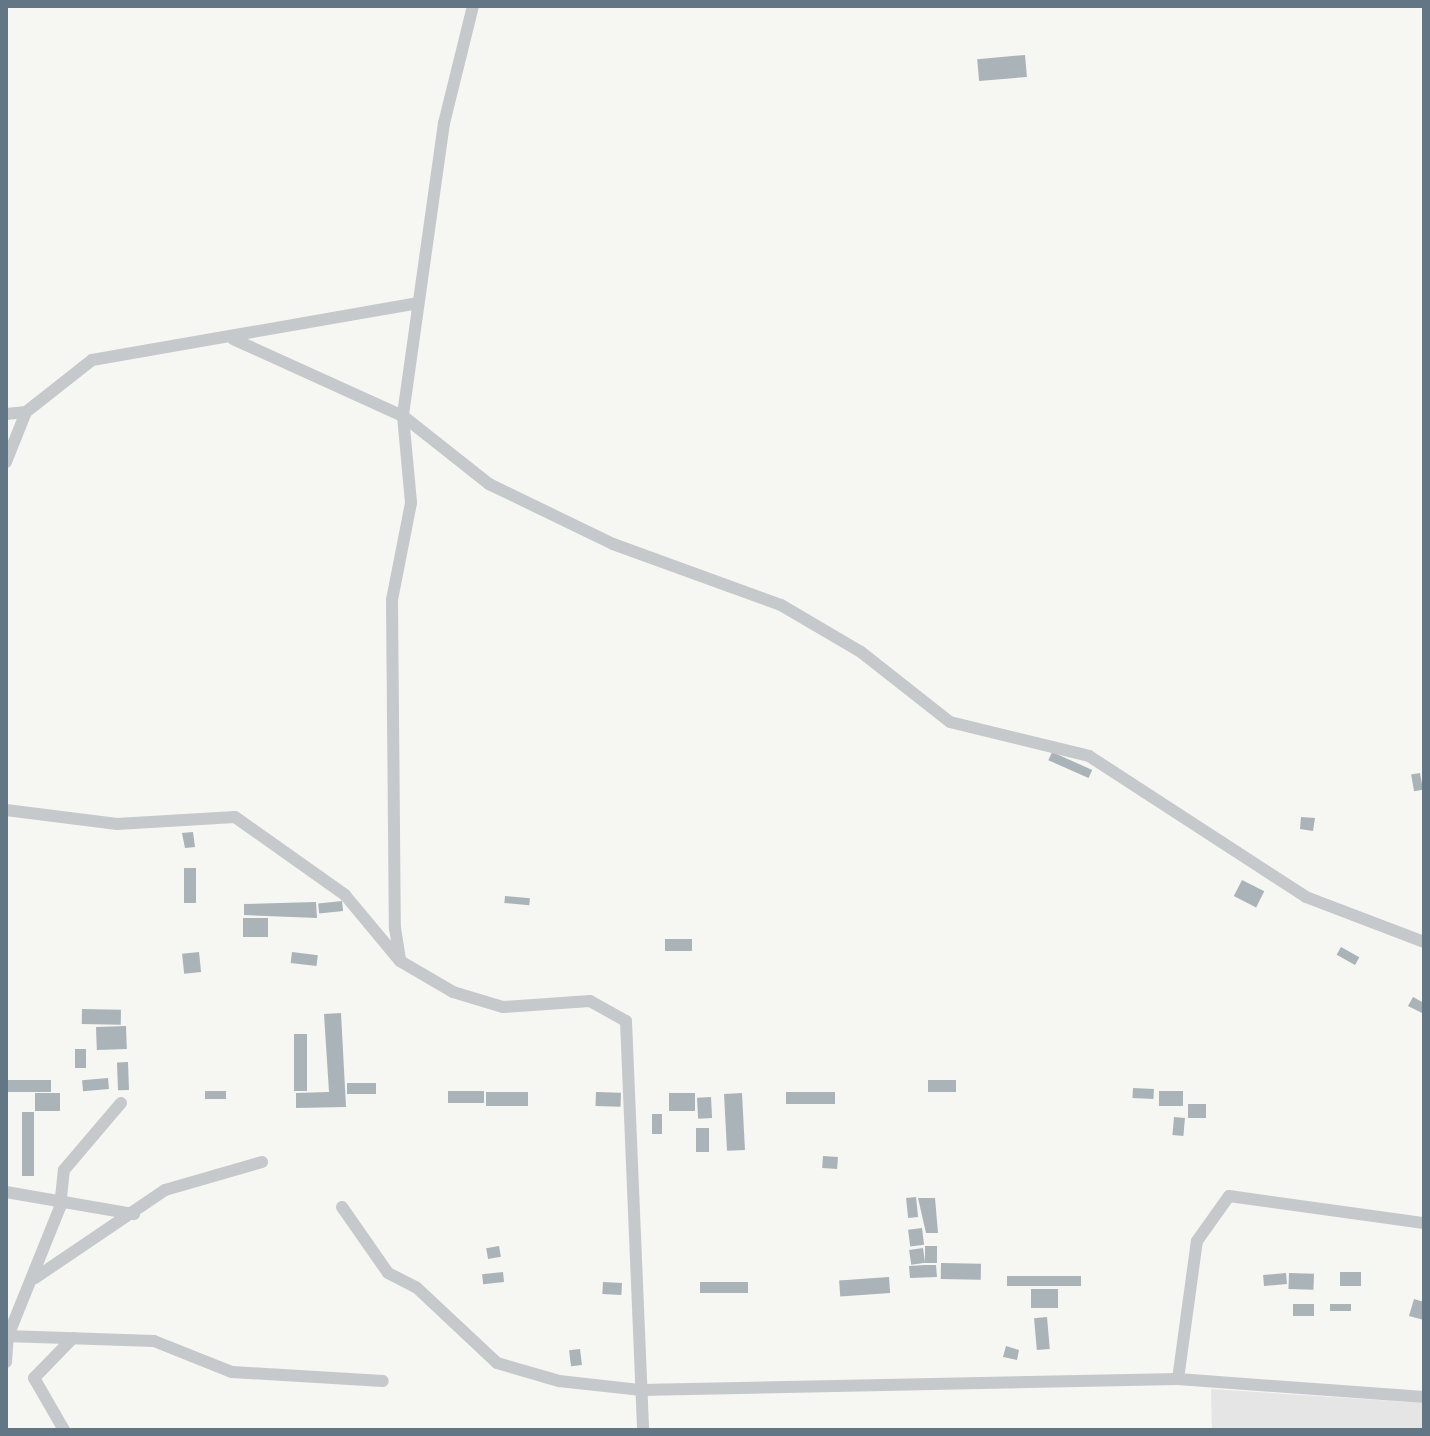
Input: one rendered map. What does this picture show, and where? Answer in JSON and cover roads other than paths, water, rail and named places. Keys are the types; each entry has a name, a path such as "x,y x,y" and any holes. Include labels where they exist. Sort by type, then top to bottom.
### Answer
{"street":[{"path":"400,961 392,600 411,503 403,416 414,304 444,123 473,6"},
{"path":"6,462 26,412 92,360 233,339 414,304"},
{"path":"233,339 403,416 489,484 613,544 781,605 872,660 950,722 1089,756 1306,897 1424,942"},
{"path":"6,414 26,412"},
{"path":"6,810 117,824 235,817 345,895 400,961 478,1001 503,1007 590,1001 626,1021 643,1430"},
{"path":"6,1362 7,1336 35,1278 60,1207 64,1170 121,1103"},
{"path":"35,1278 134,1214 165,1190 262,1162"},
{"path":"6,1192 60,1207 134,1214"},
{"path":"1178,1379 1197,1241 1229,1196 1424,1223"},
{"path":"342,1207 388,1273 416,1287 497,1363 559,1381 640,1390 1178,1379 1424,1397"},
{"path":"7,1336 154,1341 232,1372 383,1381"},
{"path":"64,1430 34,1378 73,1338"}]}
